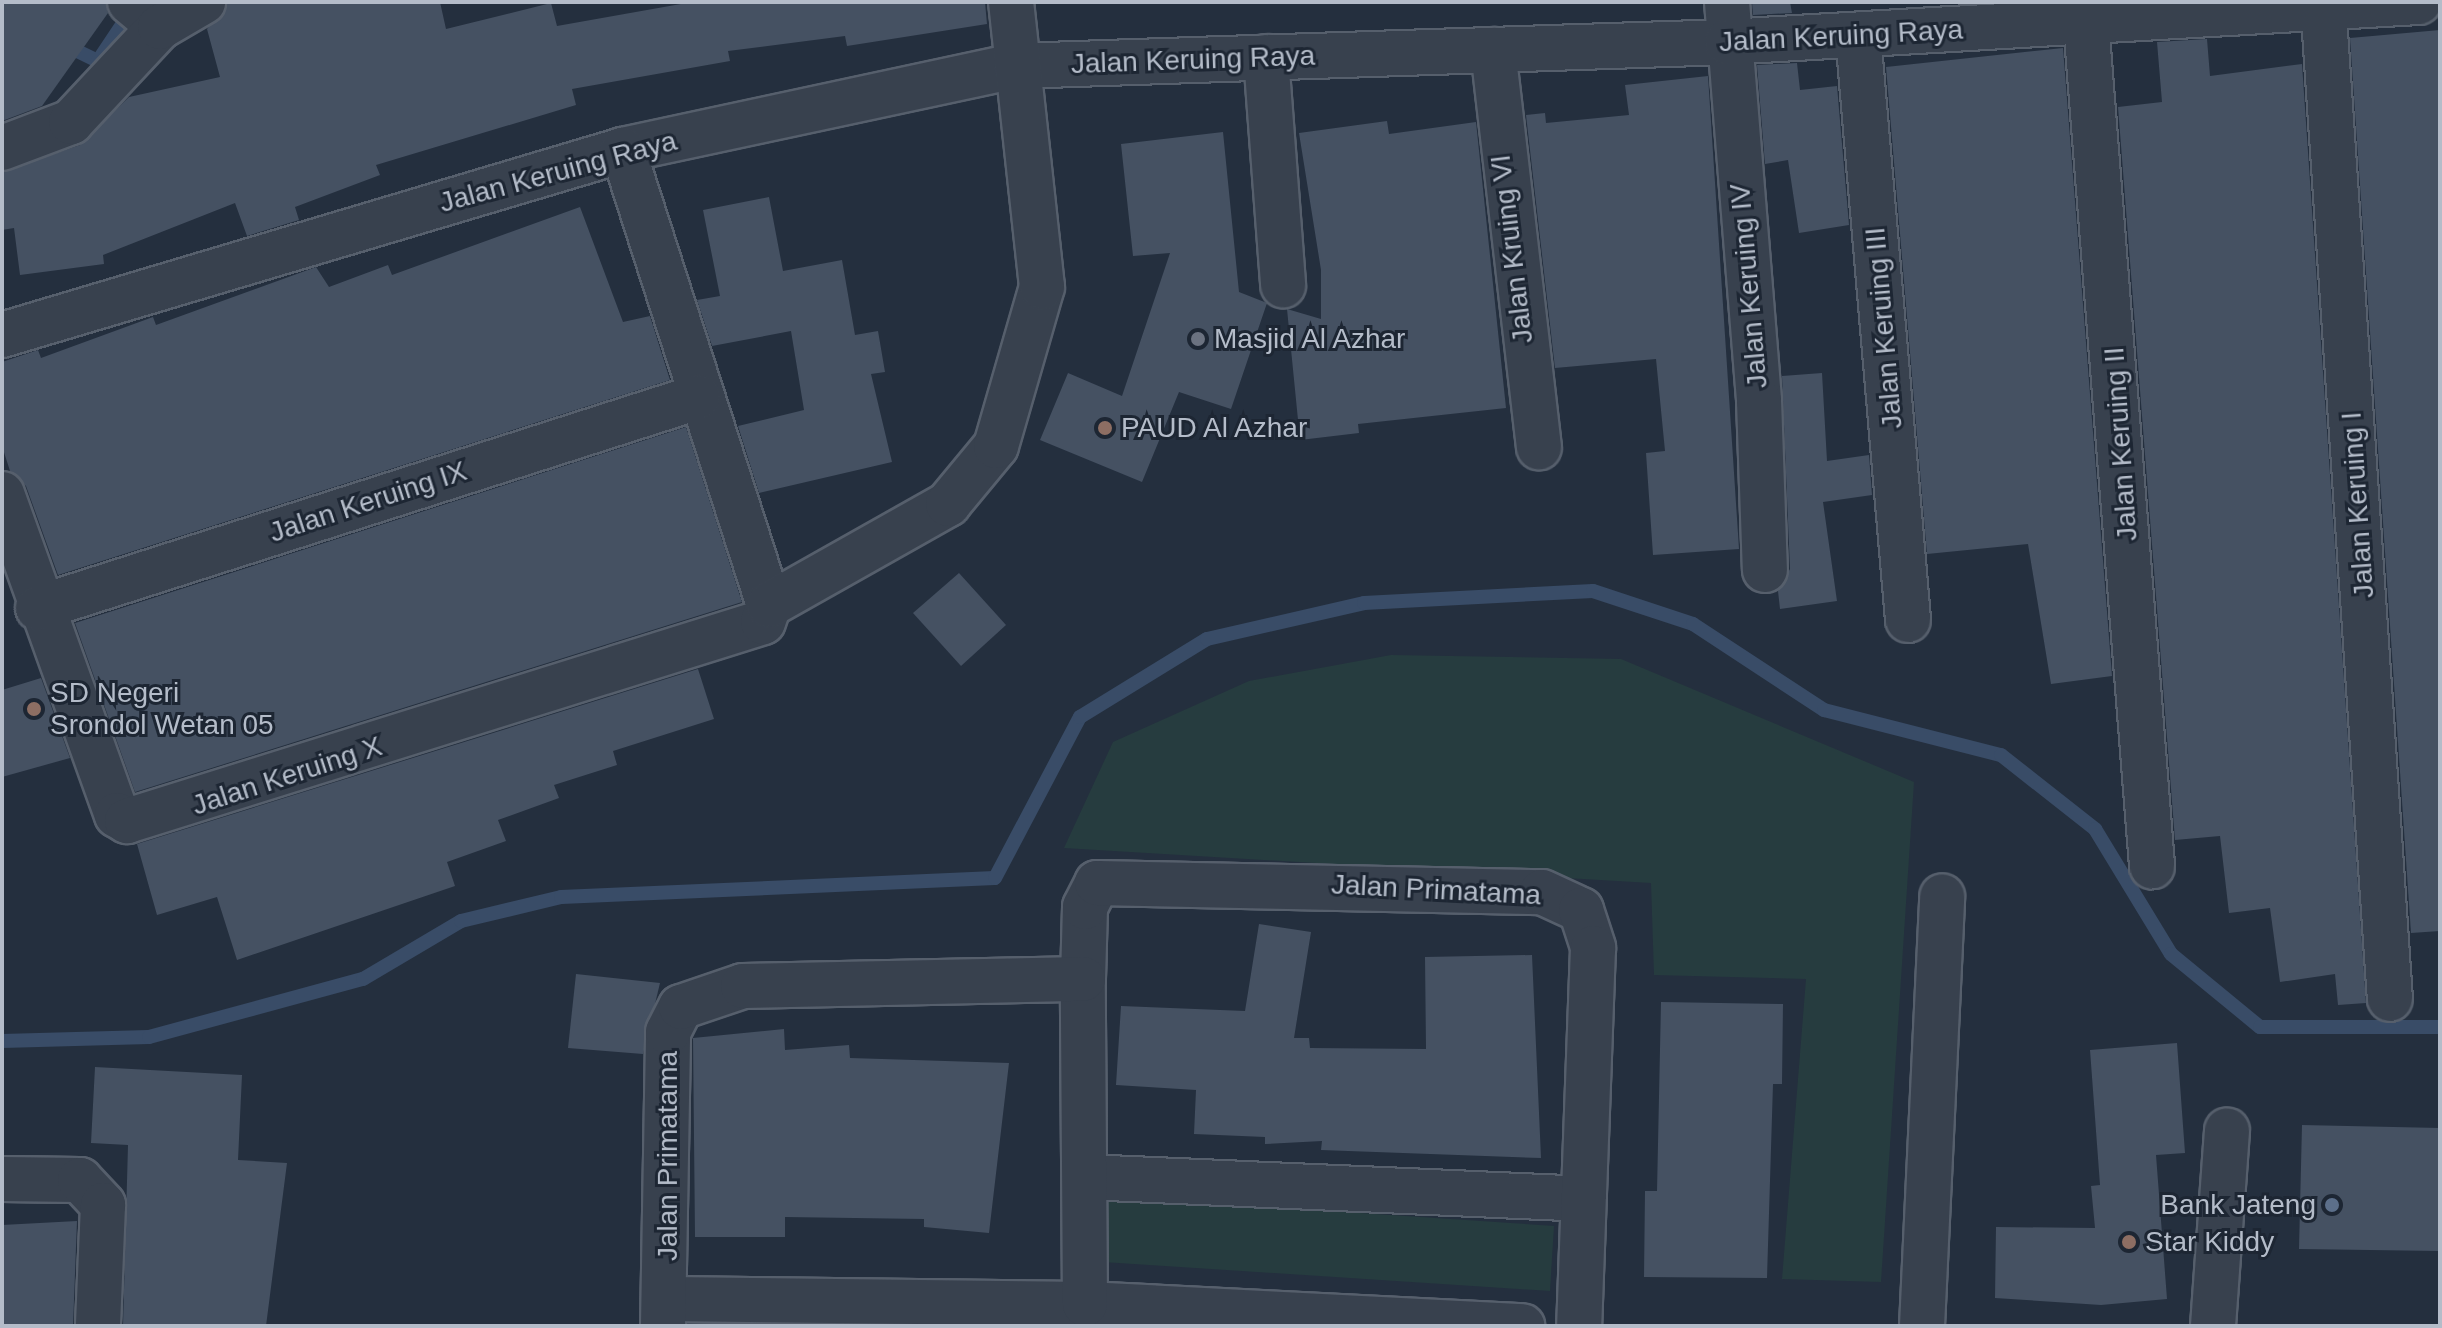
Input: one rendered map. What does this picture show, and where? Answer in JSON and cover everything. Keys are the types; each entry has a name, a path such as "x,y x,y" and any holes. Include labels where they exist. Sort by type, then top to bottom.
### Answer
{"street":[{"path":"2,148 71,122 146,16 203,2"},
{"path":"623,150 698,397 769,605 948,504 996,446 1042,287 1011,2"},
{"name":"Jalan Keruing Raya","path":"2,335 623,150 1016,66 1493,50 1727,22 1858,35 2419,2"},
{"name":"Jalan Keruing I","path":"2323,7 2390,999"},
{"name":"Jalan Keruing IV","path":"1727,22 1759,401 1765,570"},
{"name":"Jalan Keruing II","path":"2086,23 2152,866"},
{"name":"Jalan Keruing III","path":"1858,35 1908,620"},
{"name":"Jalan Kruing VI","path":"1493,50 1539,447"},
{"path":"1266,57 1283,285"},
{"name":"Jalan Keruing IX","path":"38,608 698,397"},
{"name":"Jalan Keruing X","path":"2,494 38,608 117,815 134,822 707,642 763,622 769,605"},
{"name":"Jalan Primatama","path":"1099,1311 1085,1177 1083,979 1088,894 1112,878 1542,892 1568,899 1590,926 1593,948 1579,1326"},
{"path":"1922,1326 1942,896"},
{"name":"Jalan Primatama","path":"1083,979 743,986 681,1007 668,1032 666,1312 1099,1311 1522,1326"},
{"path":"2213,1326 2227,1130"},
{"path":"1085,1177 1584,1199"},
{"path":"2,1179 80,1180 103,1205 98,1326"}],"green space":[{"path":"1391,655 1621,659 1914,782 1881,1282 1782,1279 1806,979 1654,975 1651,883 1064,848 1113,742 1249,681"},
{"path":"1107,1196 1554,1226 1550,1291 1103,1262"}],"building":[{"path":"2,2 106,2 108,13 42,106 2,121"},
{"path":"228,2 440,2 446,29 551,3 557,26 692,2 985,2 987,24 847,46 845,36 728,51 730,61 572,89 576,105 376,165 380,175 295,207 299,220 247,236 235,203 103,255 104,264 20,275 14,228 2,230 2,172 80,145 129,97 220,77 207,29"},
{"path":"1752,2 1790,2 1792,13 1753,15"},
{"path":"2440,30 2440,931 2411,933 2350,38"},
{"path":"2207,39 2210,76 2302,64 2366,1003 2338,1005 2335,974 2280,982 2270,908 2229,913 2220,836 2175,840 2118,107 2162,102 2157,42"},
{"path":"2063,48 2112,676 2051,684 2028,544 1927,554 1886,67"},
{"path":"1797,63 1800,90 1837,86 1849,225 1799,233 1788,160 1765,164 1757,65"},
{"path":"1708,76 1739,549 1653,555 1646,453 1665,451 1656,359 1555,368 1526,115 1545,113 1546,123 1629,115 1625,85"},
{"path":"1387,121 1389,134 1476,122 1506,408 1358,424 1359,433 1300,440 1287,309 1321,319 1321,270 1299,133"},
{"path":"1223,132 1239,292 1267,303 1231,409 1179,392 1142,482 1040,440 1068,373 1122,396 1170,253 1133,256 1121,144"},
{"path":"769,197 783,271 842,260 855,335 878,331 885,372 871,374 892,462 759,493 738,426 804,410 791,331 712,346 697,300 720,296 703,210"},
{"path":"580,207 623,322 650,316 670,380 58,575 26,486 10,471 2,446 2,362 38,350 41,358 153,317 156,325 316,267 329,287 388,265 392,275"},
{"path":"1822,373 1827,461 1869,455 1872,495 1823,502 1837,601 1780,609 1778,591 1790,569 1782,376"},
{"path":"686,427 742,602 135,792 75,623"},
{"path":"959,573 1006,625 961,666 913,613"},
{"path":"698,669 714,719 613,751 617,765 554,785 559,798 498,820 506,841 447,862 455,886 237,960 217,897 157,915 137,844"},
{"path":"41,678 70,758 2,777 2,690"},
{"path":"1259,924 1311,932 1294,1038 1309,1038 1310,1048 1426,1049 1425,957 1532,955 1541,1158 1321,1150 1322,1141 1265,1144 1265,1137 1194,1134 1196,1090 1116,1085 1121,1006 1245,1011"},
{"path":"576,974 660,983 643,1054 568,1048"},
{"path":"1661,1002 1783,1004 1782,1084 1773,1084 1767,1278 1644,1277 1645,1191 1657,1191"},
{"path":"784,1029 785,1050 849,1045 850,1058 1009,1063 989,1233 924,1227 924,1219 785,1217 785,1237 695,1237 693,1038"},
{"path":"2177,1043 2185,1153 2156,1155 2167,1299 2101,1305 1995,1298 1996,1227 2095,1228 2091,1186 2100,1185 2090,1050"},
{"path":"95,1067 242,1075 238,1160 287,1163 266,1326 123,1326 128,1145 91,1143"},
{"path":"2302,1125 2440,1128 2440,1251 2299,1249"},
{"path":"77,1221 73,1326 2,1326 2,1225"}],"waterway":[{"path":"65,45 98,61 132,10"},
{"path":"2,1041 149,1037 363,979 461,921 561,897 995,878 1080,717 1207,639 1364,603 1593,591 1693,624 1824,710 2001,755 2095,829 2171,954 2260,1027 2440,1027"}],"place":[{"name":"Masjid Al Azhar","path":"1198,339"},
{"name":"PAUD Al Azhar","path":"1105,428"},
{"name":"SD Negeri Srondol Wetan 05","path":"34,709"},
{"name":"Bank Jateng","path":"2332,1205"},
{"name":"Star Kiddy","path":"2129,1242"}]}
